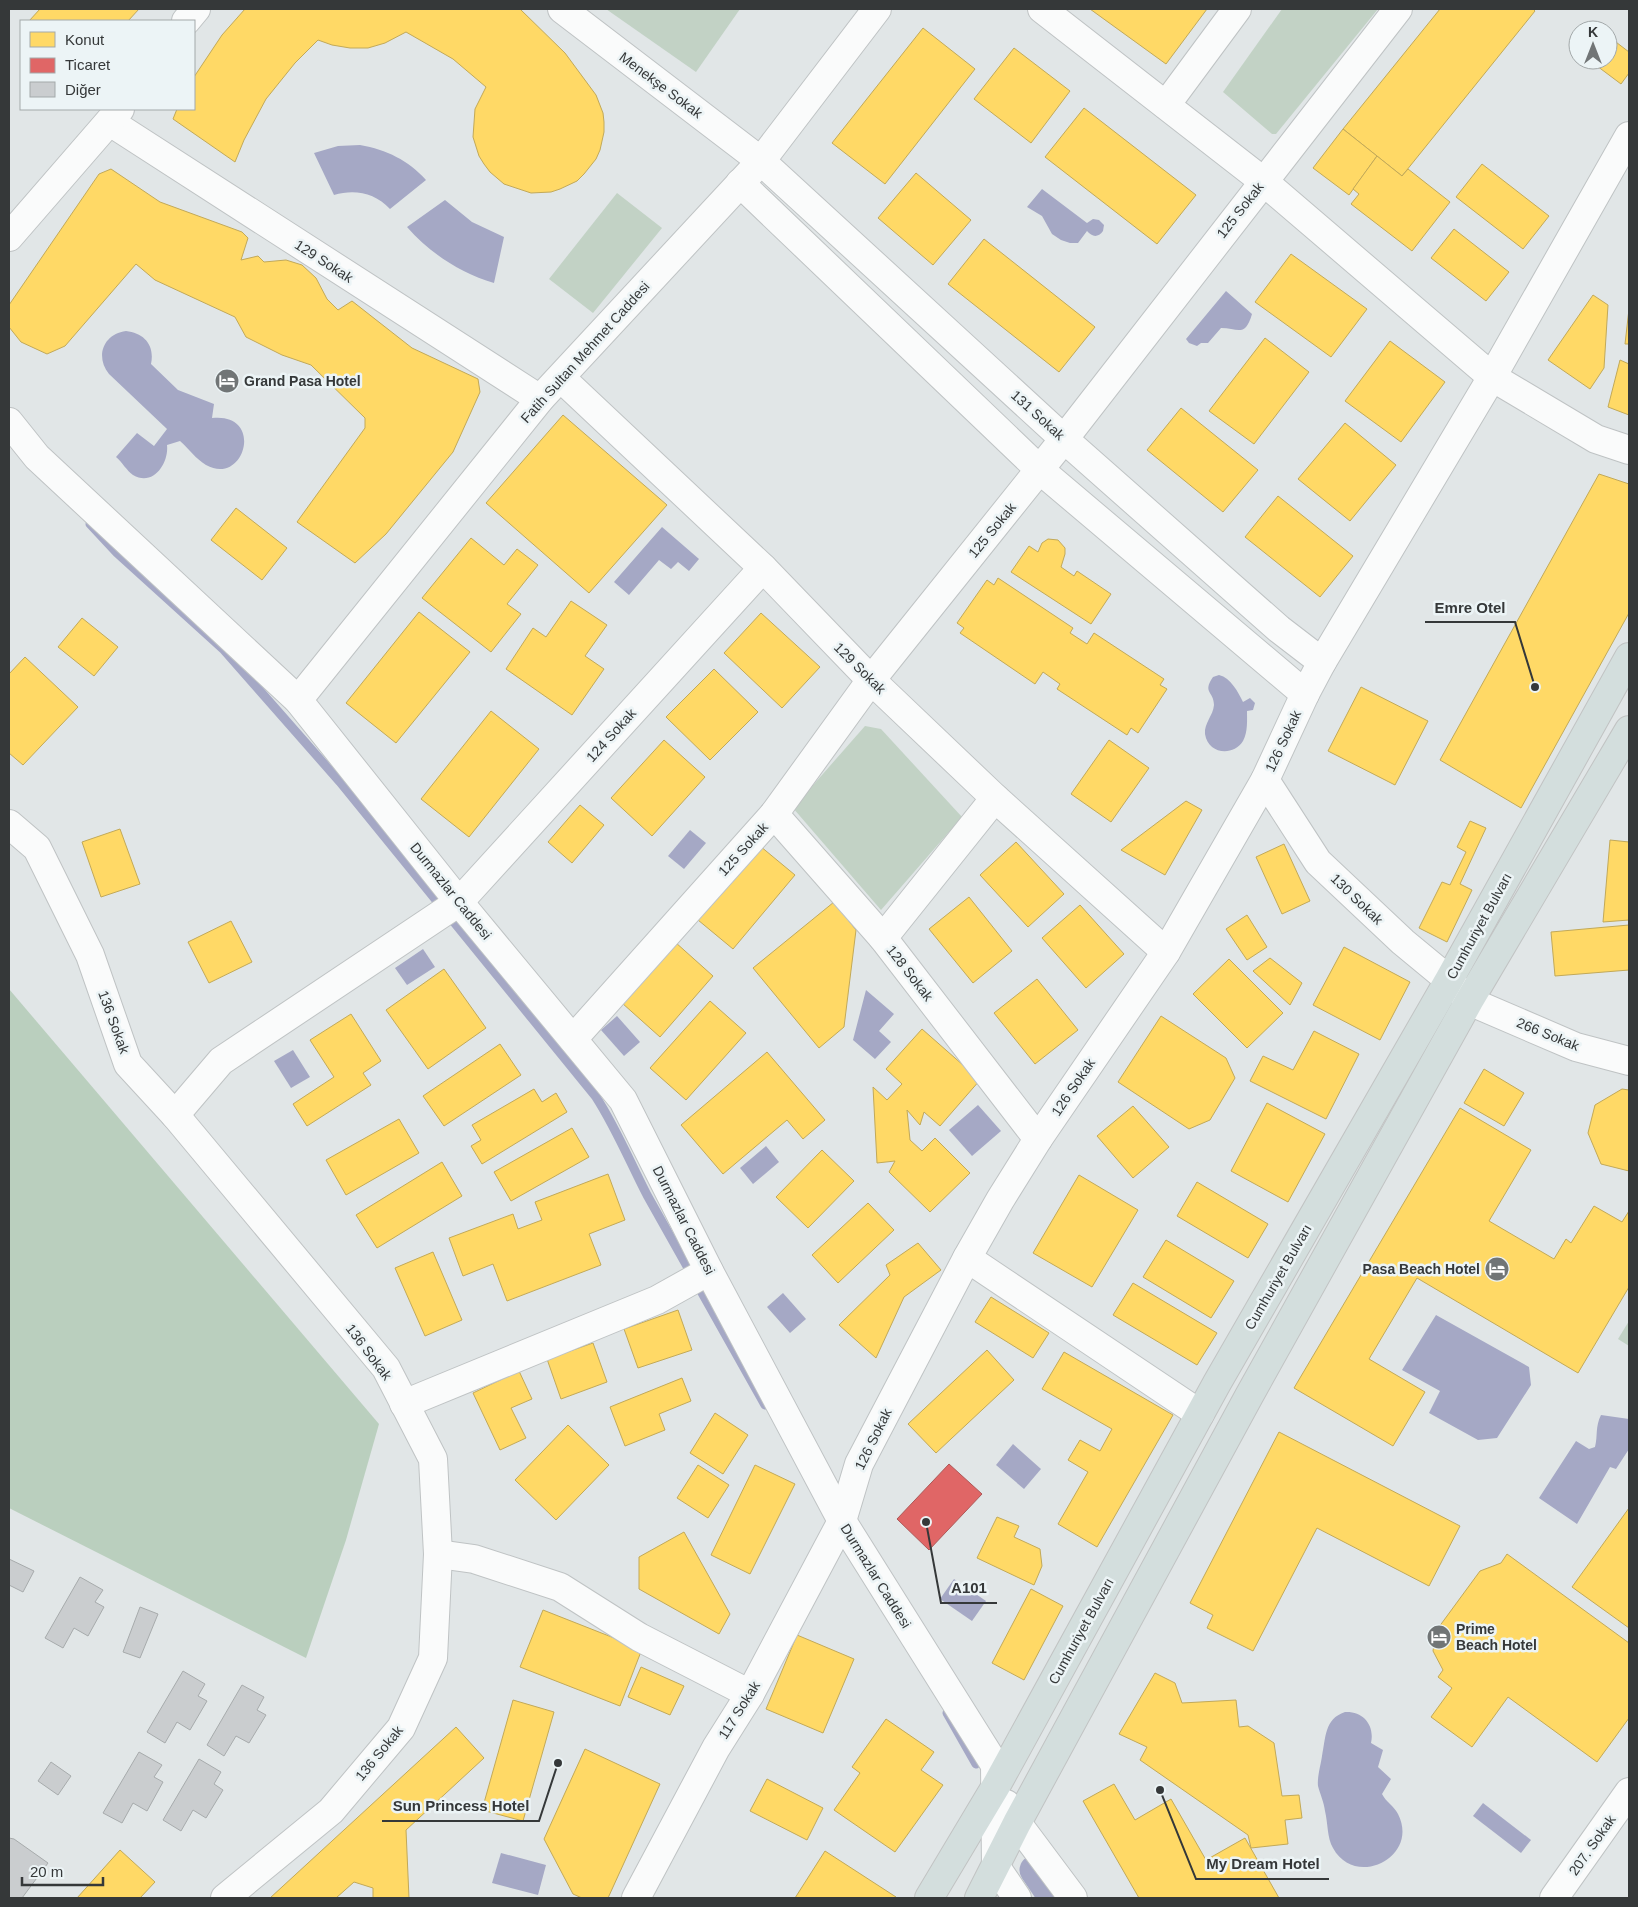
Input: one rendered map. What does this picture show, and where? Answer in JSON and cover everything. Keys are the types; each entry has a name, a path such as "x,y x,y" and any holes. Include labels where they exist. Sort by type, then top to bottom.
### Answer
{"main road":[{"name":"Cumhuriyet Bulvarı","path":"929,1898 996,1786 1216,1383 1449,980 1629,657"},
{"name":"Cumhuriyet Bulvarı","path":"979,1898 1017,1822 1249,1396 1469,1001 1629,730"},
{"path":"1216,1383 1249,1396"}],"street":[{"path":"187,20 196,9"},
{"name":"Menekşe Sokak","path":"562,9 761,161"},
{"name":"Fatih Sultan Mehmet Caddesi","path":"298,700 540,399 562,378 761,161 877,9"},
{"path":"1042,9 1263,180 1492,377 1596,439 1629,450"},
{"path":"1166,105 1238,9"},
{"name":"125 Sokak","path":"573,1039 774,814 871,680 1040,470 1263,180 1398,9"},
{"path":"9,237 114,115"},
{"name":"129 Sokak","path":"114,115 540,399"},
{"name":"126 Sokak","path":"842,1521 859,1464 967,1258 1038,1139 1166,952 1265,780 1322,662 1492,377 1629,136"},
{"name":"131 Sokak","path":"761,161 1064,439 1279,629 1322,662"},
{"path":"740,183 1040,470 1305,694"},
{"name":"129 Sokak","path":"562,378 764,568 871,680 995,798 1166,952"},
{"name":"Durmazlar Caddesi","path":"9,422 37,457 298,700 459,902 623,1100 709,1271 842,1521 995,1765 996,1867"},
{"name":"124 Sokak","path":"175,1115 221,1061 459,902 764,568"},
{"name":"130 Sokak","path":"1265,780 1318,862 1402,942 1449,980 1469,1001"},
{"path":"883,938 995,798"},
{"name":"128 Sokak","path":"774,814 883,938 1038,1139"},
{"name":"136 Sokak","path":"9,824 37,848 90,955 128,1064 175,1115 386,1368 433,1459 438,1554 432,1658 401,1728 331,1811 225,1898"},
{"name":"266 Sokak","path":"1469,1001 1576,1046 1629,1061"},
{"path":"967,1258 1200,1414"},
{"path":"404,1404 657,1300 709,1271"},
{"name":"117 Sokak","path":"636,1898 716,1748 750,1694 842,1521"},
{"path":"438,1554 474,1559 560,1587 639,1637 750,1694"},
{"path":"996,1786 1017,1822 1073,1898"},
{"name":"207. Sokak","path":"1554,1898 1629,1792"},
{"path":"996,1867 1018,1898"}],"green space":[{"path":"606,9 740,9 696,72"},
{"path":"1282,9 1378,9 1276,134 1272,134 1223,92"},
{"path":"617,193 662,228 593,313 549,279"},
{"path":"865,726 881,729 962,817 881,910 793,808"},
{"path":"9,989 379,1424 346,1540 306,1658 9,1508"},
{"path":"1629,1321 1629,1346 1618,1339"}],"water":[{"path":"360,145 388,153 404,161 426,180 390,209 378,199 364,194 350,192 334,195 314,153 338,146"},
{"path":"1042,189 1087,223 1093,219 1099,220 1104,225 1103,231 1095,236 1087,231 1078,243 1061,240 1052,234 1042,216 1027,207"},
{"path":"445,200 472,222 504,237 494,283 469,274 446,261 407,227"},
{"path":"1226,291 1252,314 1247,326 1240,330 1221,328 1208,343 1201,343 1197,346 1189,343 1186,339"},
{"path":"126,331 138,334 147,341 151,351 151,364 178,390 214,404 212,418 229,419 239,426 244,436 243,448 239,458 231,466 220,469 206,465 180,441 167,445 163,465 159,471 147,478 133,475 116,457 137,433 154,446 167,429 109,374 105,367 102,354 107,341 118,333"},
{"path":"662,527 699,559 689,571 678,562 671,569 659,560 629,595 614,582"},
{"path":"1219,675 1231,682 1243,702 1250,698 1255,703 1253,710 1247,711 1246,730 1243,741 1239,746 1227,751 1221,751 1211,746 1205,734 1214,705 1214,700 1208,689 1213,677"},
{"path":"690,830 706,843 684,869 668,856"},
{"path":"423,949 435,967 407,985 395,968"},
{"path":"866,990 894,1014 879,1031 891,1042 875,1059 853,1040"},
{"path":"617,1016 640,1042 624,1056 601,1030"},
{"path":"293,1050 310,1077 291,1088 274,1061"},
{"path":"978,1105 1001,1131 972,1156 949,1130"},
{"path":"766,1146 779,1162 753,1184 740,1168"},
{"path":"783,1293 806,1319 790,1333 767,1307"},
{"path":"1436,1315 1529,1367 1531,1385 1497,1438 1478,1440 1429,1413 1440,1391 1402,1370"},
{"path":"1601,1415 1629,1419 1629,1449 1616,1469 1610,1467 1577,1524 1539,1498 1576,1441 1589,1449 1595,1447"},
{"path":"1013,1444 1041,1469 1024,1489 996,1465"},
{"path":"954,1579 986,1601 972,1621 940,1599"},
{"path":"1345,1712 1357,1714 1366,1720 1371,1730 1371,1743 1383,1750 1378,1767 1391,1779 1382,1794 1398,1814 1402,1829 1400,1843 1393,1854 1382,1862 1369,1867 1356,1866 1343,1860 1333,1848 1318,1786 1327,1730 1333,1719"},
{"path":"1483,1803 1531,1840 1521,1853 1473,1816"},
{"path":"501,1853 546,1865 538,1895 492,1883"}],"building: Konut":[{"path":"40,9 139,9 129,20 30,20"},
{"path":"245,9 520,9 565,53 596,95 603,113 604,122 600,150 596,159 577,181 560,189 551,192 531,193 504,184 484,164 479,156 473,137 475,109 486,87 453,59 406,32 385,43 368,48 350,48 318,40 295,63 266,99 244,140 235,162 173,119 177,110 195,110 195,76 222,35"},
{"path":"1090,9 1207,9 1166,64"},
{"path":"1440,9 1533,9 1535,11 1402,176 1343,129"},
{"path":"923,28 975,69 885,184 832,143"},
{"path":"1618,44 1629,52 1629,73 1621,84 1602,70 1618,70"},
{"path":"1014,48 1070,91 1031,143 974,99"},
{"path":"1084,108 1196,195 1157,244 1045,157"},
{"path":"1343,129 1377,156 1349,195 1313,168"},
{"path":"1377,156 1402,176 1408,169 1450,202 1412,251 1351,204 1359,194 1353,189"},
{"path":"1482,164 1549,216 1523,249 1456,197"},
{"path":"111,169 160,202 242,232 248,238 241,260 258,256 264,262 286,260 302,265 316,278 327,299 338,310 352,301 412,348 478,379 480,392 453,452 386,534 355,563 297,522 365,428 365,418 311,365 282,355 246,337 235,317 155,280 136,264 65,346 47,354 21,342 9,327 9,305 99,174"},
{"path":"916,173 971,220 933,265 878,218"},
{"path":"1454,229 1509,272 1486,301 1431,258"},
{"path":"984,239 1095,327 1059,372 948,284"},
{"path":"1291,254 1367,309 1331,357 1255,302"},
{"path":"1593,295 1608,305 1604,368 1590,389 1548,360"},
{"path":"1629,309 1629,344 1625,344"},
{"path":"1265,338 1309,372 1254,444 1209,411"},
{"path":"1390,341 1445,382 1401,442 1345,401"},
{"path":"1620,360 1629,364 1629,415 1608,407"},
{"path":"1181,408 1258,470 1223,512 1147,450"},
{"path":"563,415 667,505 589,593 486,503"},
{"path":"1345,423 1396,465 1350,521 1298,479"},
{"path":"1599,474 1629,484 1629,613 1521,808 1440,760"},
{"path":"1278,496 1353,556 1320,597 1245,537"},
{"path":"236,508 287,548 262,580 211,540"},
{"path":"471,538 504,565 517,549 538,565 507,604 521,614 491,652 422,598"},
{"path":"1048,539 1058,540 1065,548 1061,567 1074,576 1077,571 1111,594 1091,624 1011,572 1029,546 1038,552 1042,543"},
{"path":"998,578 1073,628 1070,633 1087,644 1094,633 1164,679 1160,685 1167,689 1138,733 1131,728 1127,735 1057,689 1060,684 1043,672 1035,684 960,633 964,628 957,623 987,580 994,585"},
{"path":"571,601 607,625 585,656 604,669 572,715 506,669 533,628 546,637"},
{"path":"419,612 470,652 396,743 346,703"},
{"path":"761,613 820,667 782,708 724,653"},
{"path":"82,618 118,647 94,676 58,647"},
{"path":"25,657 78,707 23,765 9,753 9,674"},
{"path":"714,669 758,712 710,760 666,717"},
{"path":"1361,687 1428,721 1395,785 1328,751"},
{"path":"491,711 539,749 469,837 421,799"},
{"path":"664,740 705,777 652,836 611,798"},
{"path":"1109,740 1149,768 1111,822 1071,794"},
{"path":"1186,801 1202,810 1165,875 1121,850"},
{"path":"580,805 604,825 572,863 548,842"},
{"path":"1470,821 1486,828 1460,884 1472,890 1447,942 1419,928 1442,882 1450,885 1466,852 1457,847"},
{"path":"120,829 140,884 101,897 82,842"},
{"path":"1610,840 1629,842 1629,920 1603,922"},
{"path":"1016,842 1064,894 1028,927 980,875"},
{"path":"1284,844 1310,901 1282,914 1256,857"},
{"path":"760,846 795,875 733,949 698,920"},
{"path":"969,897 1012,951 973,983 929,929"},
{"path":"834,902 856,930 844,1027 819,1048 753,968"},
{"path":"1080,905 1124,954 1086,988 1042,938"},
{"path":"1247,915 1267,947 1247,960 1226,929"},
{"path":"231,921 252,962 209,983 188,942"},
{"path":"1629,925 1629,970 1555,976 1551,932"},
{"path":"675,942 713,976 660,1037 622,1003"},
{"path":"1344,947 1410,982 1380,1040 1313,1005"},
{"path":"1270,958 1302,983 1290,1005 1253,971"},
{"path":"1229,959 1283,1013 1247,1048 1193,994"},
{"path":"444,969 486,1028 428,1069 386,1010"},
{"path":"1037,979 1078,1030 1035,1064 994,1013"},
{"path":"710,1001 746,1033 686,1100 650,1068"},
{"path":"351,1014 381,1061 363,1073 371,1085 307,1126 293,1104 334,1077 310,1040"},
{"path":"1161,1016 1226,1058 1235,1078 1210,1120 1189,1129 1118,1082"},
{"path":"922,1029 980,1080 940,1126 924,1112 920,1125 907,1110 910,1140 922,1151 935,1138 970,1173 930,1212 889,1172 895,1161 877,1163 873,1087 887,1100 902,1084 886,1069"},
{"path":"1314,1031 1359,1054 1326,1119 1250,1081 1263,1056 1293,1070"},
{"path":"500,1044 521,1075 444,1126 423,1096"},
{"path":"767,1052 825,1120 803,1139 787,1120 723,1174 681,1125"},
{"path":"1484,1069 1524,1093 1504,1126 1464,1103"},
{"path":"534,1089 542,1102 556,1093 567,1112 482,1164 471,1146 481,1140 472,1125"},
{"path":"1622,1089 1629,1090 1629,1171 1601,1164 1588,1133 1595,1105"},
{"path":"1267,1103 1325,1134 1288,1202 1231,1171"},
{"path":"1133,1106 1169,1147 1133,1178 1097,1136"},
{"name":"Pasa Beach Hotel","path":"1460,1108 1531,1150 1489,1221 1554,1259 1566,1239 1571,1243 1594,1206 1622,1222 1629,1211 1629,1287 1578,1373 1417,1278 1369,1359 1425,1392 1393,1446 1294,1388"},
{"path":"399,1119 419,1153 346,1195 326,1160"},
{"path":"572,1128 589,1157 511,1201 494,1172"},
{"path":"822,1150 854,1181 808,1228 776,1197"},
{"path":"442,1162 462,1196 377,1248 356,1215"},
{"path":"608,1174 625,1220 589,1234 601,1265 507,1301 493,1264 463,1276 449,1238 513,1214 518,1229 542,1220 535,1202"},
{"path":"1079,1175 1138,1210 1092,1287 1033,1253"},
{"path":"1197,1182 1268,1224 1248,1258 1177,1216"},
{"path":"868,1203 894,1230 838,1283 812,1255"},
{"path":"1166,1240 1234,1281 1211,1318 1143,1277"},
{"path":"918,1243 941,1270 904,1297 876,1358 839,1325 890,1275 886,1265"},
{"path":"433,1252 462,1320 425,1336 395,1268"},
{"path":"1133,1283 1217,1333 1197,1365 1113,1315"},
{"path":"991,1297 1049,1333 1033,1358 975,1322"},
{"path":"678,1310 692,1350 638,1368 624,1329"},
{"path":"593,1343 607,1382 561,1399 547,1359"},
{"path":"987,1350 1014,1380 936,1453 908,1424"},
{"path":"1064,1352 1173,1415 1097,1547 1058,1524 1088,1472 1068,1460 1080,1440 1100,1451 1112,1429 1042,1389"},
{"path":"519,1371 532,1399 511,1408 526,1438 500,1450 473,1393"},
{"path":"682,1378 691,1401 659,1414 665,1430 625,1446 610,1407"},
{"path":"715,1413 748,1435 723,1474 690,1453"},
{"path":"568,1425 609,1465 556,1520 515,1480"},
{"path":"1279,1432 1460,1526 1429,1586 1317,1528 1253,1651 1207,1628 1213,1615 1190,1603"},
{"path":"698,1465 729,1485 708,1518 677,1498"},
{"path":"755,1465 795,1484 750,1574 711,1555"},
{"path":"1629,1508 1629,1628 1572,1587"},
{"path":"997,1517 1019,1526 1014,1537 1040,1549 1042,1566 1034,1585 977,1558"},
{"path":"684,1532 730,1614 719,1634 639,1589 639,1557"},
{"path":"1507,1554 1629,1643 1629,1718 1597,1762 1508,1697 1472,1747 1431,1717 1452,1688 1438,1677 1443,1670 1433,1651 1436,1631 1480,1571 1501,1563"},
{"path":"1031,1589 1063,1606 1024,1680 992,1663"},
{"path":"543,1610 642,1649 620,1706 520,1667"},
{"path":"797,1635 854,1659 823,1733 766,1709"},
{"path":"641,1667 684,1686 670,1715 628,1697"},
{"path":"1155,1673 1175,1683 1182,1703 1236,1700 1239,1727 1248,1726 1274,1743 1282,1796 1299,1795 1302,1818 1285,1820 1288,1844 1251,1848 1248,1835 1140,1760 1147,1747 1119,1734"},
{"path":"513,1700 554,1712 523,1821 482,1810"},
{"path":"886,1719 934,1752 921,1770 943,1785 895,1852 834,1810 860,1773 852,1767"},
{"path":"456,1727 484,1758 406,1830 409,1898 373,1898 373,1888 354,1882 336,1898 270,1898"},
{"path":"585,1749 660,1784 608,1898 582,1898 573,1894 544,1839"},
{"path":"767,1779 823,1808 807,1840 750,1811"},
{"path":"1114,1784 1135,1820 1171,1799 1206,1860 1245,1838 1279,1898 1139,1898 1083,1801"},
{"path":"120,1850 155,1882 140,1898 77,1898"},
{"path":"825,1851 896,1897 896,1898 795,1898"}],"building: Ticaret":[{"path":"949,1464 982,1494 929,1550 897,1519"}],"building: Diğer":[{"path":"9,1559 34,1571 23,1592 9,1585"},
{"path":"80,1577 103,1590 95,1602 104,1607 88,1636 74,1628 63,1648 45,1638"},
{"path":"140,1607 158,1614 140,1658 123,1652"},
{"path":"183,1671 205,1684 198,1696 207,1701 190,1730 177,1722 165,1743 147,1732"},
{"path":"242,1685 264,1697 257,1710 266,1715 249,1743 236,1736 224,1756 207,1745"},
{"path":"139,1752 162,1765 154,1777 163,1782 147,1811 133,1803 122,1823 103,1813"},
{"path":"199,1759 221,1772 214,1784 223,1790 206,1818 193,1810 181,1831 163,1820"},
{"path":"51,1762 71,1776 58,1795 38,1781"},
{"path":"9,1838 14,1839 48,1863 22,1898 9,1898"}],"waterway":[{"path":"90,524 117,553 224,650 340,782 596,1097 647,1195 765,1405"},
{"path":"947,1713 976,1764"},
{"path":"1034,1870 1053,1898"}],"place":[{"name":"Grand Pasa Hotel","path":"227,381"},
{"name":"Emre Otel","path":"1535,687"},
{"name":"Pasa Beach Hotel","path":"1497,1269"},
{"name":"A101","path":"926,1522"},
{"name":"Prime Beach Hotel","path":"1439,1637"},
{"name":"Sun Princess Hotel","path":"558,1763"},
{"name":"My Dream Hotel","path":"1160,1790"}]}
